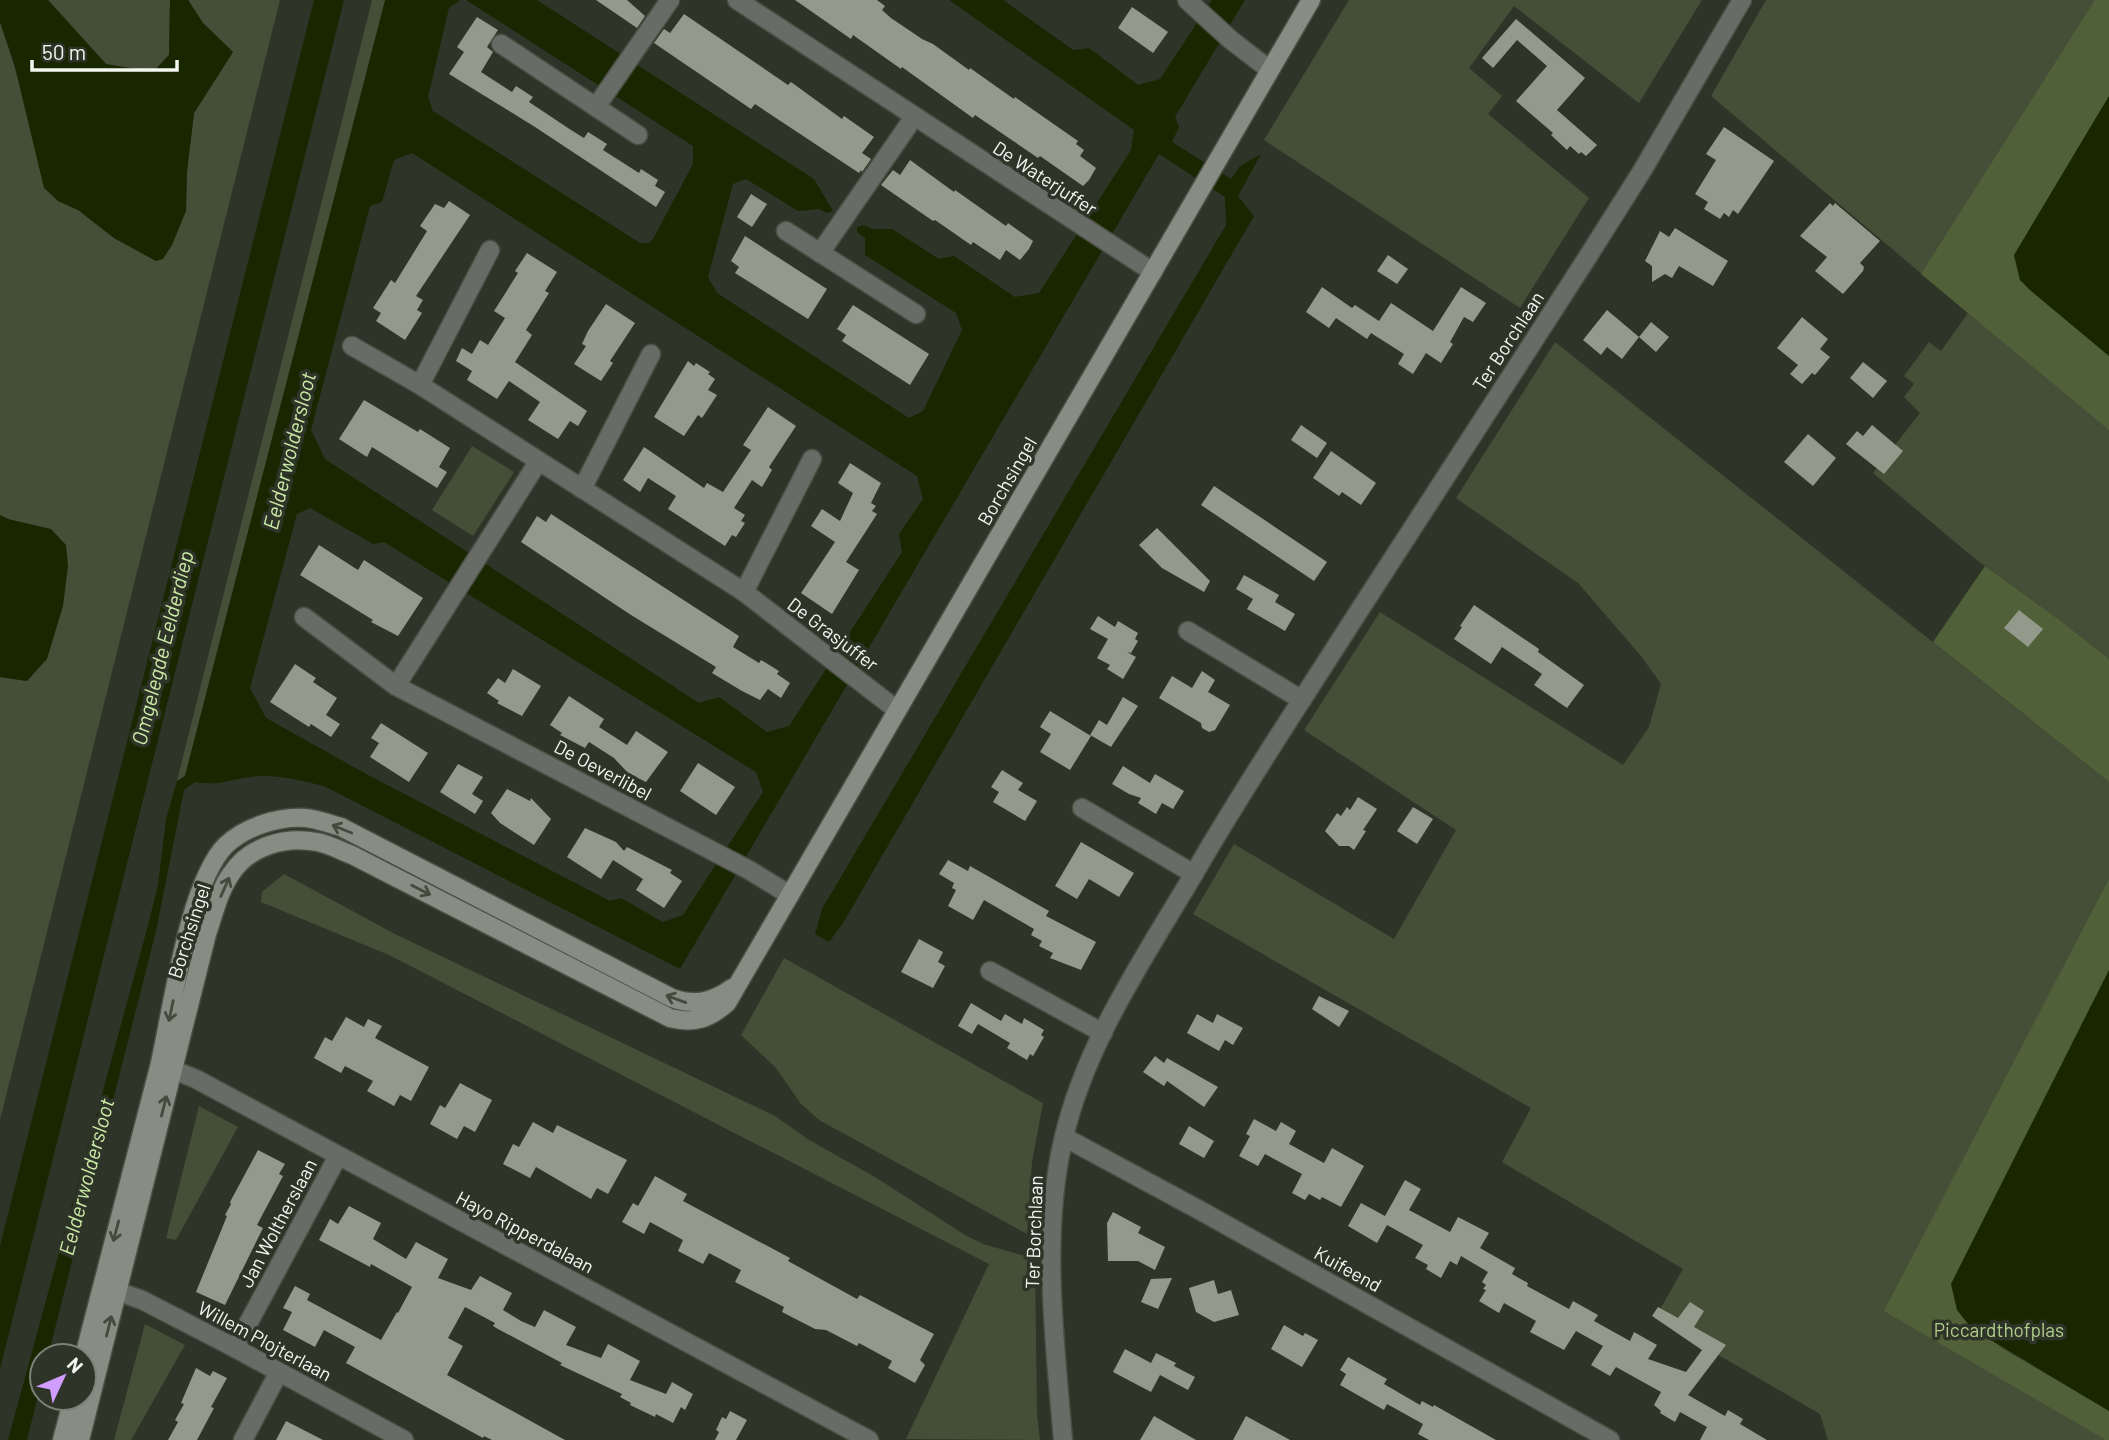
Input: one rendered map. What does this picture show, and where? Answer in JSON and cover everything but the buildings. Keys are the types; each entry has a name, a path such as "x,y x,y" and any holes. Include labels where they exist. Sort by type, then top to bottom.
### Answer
{"main road":[{"name":"Borchsingel","path":"80,1440 110,1289 166,1067 222,890 241,861 263,846 286,840 317,842 352,855 670,1018 699,1021 713,1015 727,1003 1311,0"},
{"name":"Borchsingel","path":"89,1342 110,1289"},
{"path":"62,1440 69,1412"}],"street":[{"path":"601,101 670,0"},
{"name":"De Waterjuffer","path":"737,0 1153,272"},
{"name":"Ter Borchlaan","path":"1063,1440 1052,1315 1052,1214 1063,1137 1078,1089 1103,1033 1146,954 1238,799 1587,258 1742,0"},
{"path":"1191,4 1270,70"},
{"path":"501,44 601,101 638,135"},
{"path":"820,253 914,117"},
{"path":"786,231 916,314"},
{"path":"420,385 490,250"},
{"name":"De Grasjuffer","path":"352,346 420,385 744,592 897,710"},
{"path":"582,489 651,354"},
{"path":"744,592 812,458"},
{"path":"396,686 538,462"},
{"name":"De Oeverlibel","path":"304,617 396,686 749,870 790,895"},
{"path":"1188,631 1302,701"},
{"path":"1082,808 1194,874"},
{"path":"990,971 1103,1033"},
{"name":"Hayo Ripperdalaan","path":"166,1067 195,1079 869,1440"},
{"name":"Kuifeend","path":"1063,1137 1191,1205 1610,1440"},
{"name":"Jan Woltherslaan","path":"235,1348 338,1156"},
{"name":"Willem Plojterlaan","path":"110,1289 142,1300 404,1440"},
{"path":"243,1440 279,1372"}],"green space":[{"path":"48,0 170,0 169,55 153,72 106,64"},
{"path":"188,0 280,0 0,1120 0,677 27,681 8,519 0,515 0,22 58,201 78,210 114,238 156,261 186,211 187,171 194,113 233,52 203,23"},
{"path":"372,0 386,0 185,776 177,781"},
{"path":"1349,0 1702,0 1639,103 1514,6 1469,68 1502,96 1488,114 1589,198 1520,308 1264,140"},
{"path":"1766,0 2109,0 2109,659 1974,558 1873,473 1920,413 1904,397 1914,384 1904,376 1929,342 1941,351 1968,313 1711,96"},
{"path":"1555,342 2109,782 2109,1440 1828,1440 1820,1414 1655,1318 1683,1269 1502,1162 1531,1108 1193,914 1234,844 1394,939 1456,830 1304,730 1380,612 1623,765 1649,727 1661,684 1641,656 1578,583 1456,498"},
{"path":"472,446 514,472 473,536 432,510"},
{"path":"284,874 395,934 775,1116 809,1140 875,1177 965,1235 983,1244 1035,1259 1037,1415 1040,1440 906,1439 989,1264 389,955 261,902 262,892"},
{"path":"784,958 1043,1103 1032,1162 1027,1234 819,1120 801,1104 776,1068 741,1035"},
{"path":"199,1106 238,1127 176,1240 166,1238"},
{"path":"145,1324 185,1345 131,1440 114,1440"}],"shaded area":[{"path":"2095,0 2109,0 2109,96 2014,256 2020,280 2109,356 2109,430 1921,274"},
{"path":"1985,566 2109,659 2109,782 1933,642"},
{"path":"2109,879 2109,970 1951,1284 2001,1348 2109,1411 2109,1440 2106,1440 1884,1311"}],"water":[{"path":"0,0 48,0 106,64 153,72 169,55 170,0 188,0 203,23 233,52 194,113 187,171 186,211 163,259 156,261 114,238 78,210 58,201 44,188 14,63 0,22"},
{"name":"Omgelegde Eelderdiep","path":"314,0 344,0 0,1369 0,1246"},
{"name":"Eelderwoldersloot","path":"385,0 460,0 449,8 428,97 433,111 640,243 648,243 653,239 693,164 693,146 466,0 537,0 814,179 833,211 798,211 746,179 733,184 708,277 717,293 909,418 923,411 962,330 956,313 865,255 865,238 857,232 857,227 864,225 872,229 892,229 939,259 954,256 1015,297 1039,293 1131,150 1134,130 949,0 1003,0 1073,50 1089,48 1138,85 1160,79 1212,0 1245,0 1175,117 1179,127 1172,142 1231,179 1240,166 1261,154 1238,196 1254,216 843,923 829,942 815,934 822,909 1226,225 1225,197 1159,154 680,969 324,786 284,777 259,776 221,783 195,782 184,790 156,931 52,1342 35,1342 147,929 158,885 166,819 177,781 185,776","holes":["412,153 917,476 923,499 899,534 902,552 789,726 767,732 719,697 699,703 325,459 311,430 370,206 382,202 394,160","310,508 373,544 384,542 756,772 763,792 683,915 663,922 621,898 610,901 370,776 266,718 250,688 297,514"]},
{"path":"2109,96 2109,356 2020,280 2014,255"},
{"path":"0,515 51,529 66,545 68,566 63,606 47,659 27,681 0,677"},
{"name":"Piccardthofplas","path":"2109,970 2109,1411 1972,1329 1957,1310 1951,1284"},
{"path":"28,1366 28,1412 34,1412 27,1440 8,1440"}]}
